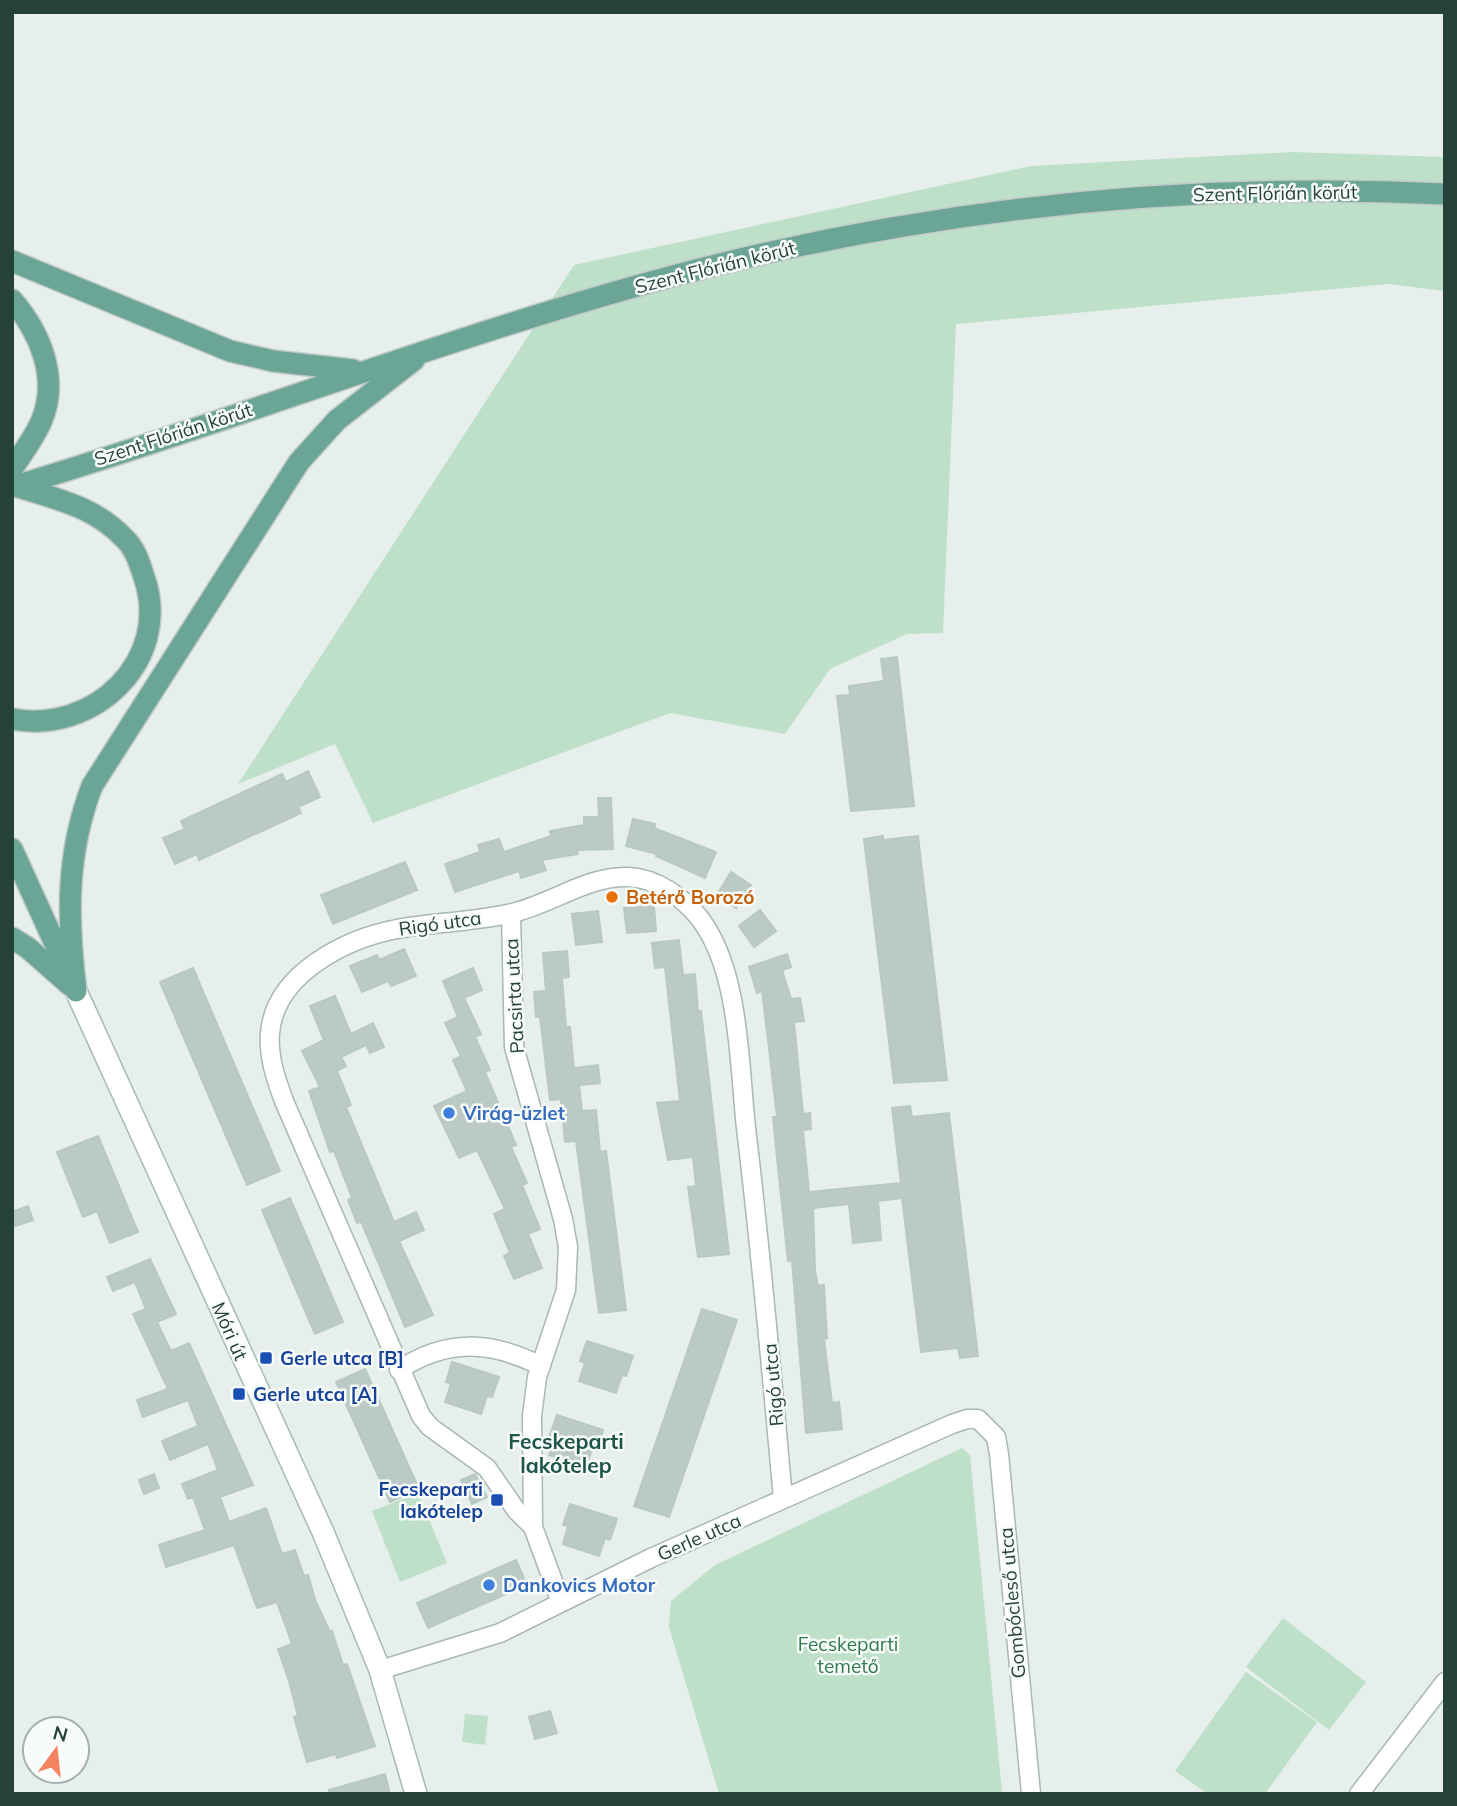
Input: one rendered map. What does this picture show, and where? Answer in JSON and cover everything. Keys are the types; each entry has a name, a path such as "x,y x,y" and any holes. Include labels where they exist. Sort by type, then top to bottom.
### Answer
{"main road":[{"name":"Szent Flórián körút","path":"14,481 362,370 705,268 785,249 972,216 1183,194 1315,190 1445,194"},
{"path":"12,261 230,351 273,361 362,370"},
{"path":"12,300 36,332 47,372 42,420 14,481 89,509 128,541 139,561 147,585 150,609 142,654 114,693 92,708 71,717 51,722 12,719"},
{"path":"76,991 69,937 71,862 79,820 106,760 299,462 337,420 373,389 429,350"},
{"path":"12,849 76,991"},
{"path":"12,938 28,947 76,991"},
{"name":"Móri út","path":"76,991 317,1520 380,1670 416,1794"}],"street":[{"name":"Rigó utca","path":"560,1600 533,1527 516,1510 487,1468 430,1427 399,1370 275,1075 270,1031 276,1008 290,985 304,970 336,951 392,930 511,914 586,884 630,877 669,890 700,919 712,937 728,983 733,1017 761,1255 783,1499"},
{"name":"Pacsirta utca","path":"511,914 514,1047 564,1219 569,1271 564,1298 541,1366 531,1428 533,1527"},
{"path":"399,1370 433,1351 479,1346 523,1357 541,1366"},
{"name":"Gerle utca","path":"380,1670 499,1633 560,1600 783,1499 952,1424 978,1419"},
{"name":"Gombócleső utca","path":"978,1419 996,1437 999,1454 1031,1794"},
{"path":"1359,1794 1445,1682"}],"green space":[{"path":"1292,152 1445,157 1445,291 1389,284 956,324 943,633 907,634 830,669 785,734 670,713 373,823 335,744 238,784 574,265 1031,166"},
{"name":"Fecskeparti temető","path":"962,1448 970,1455 1002,1792 719,1794 669,1627 671,1601 715,1565"},
{"path":"418,1493 447,1563 400,1582 372,1511"},
{"path":"1283,1618 1366,1682 1329,1730 1246,1667"},
{"path":"1246,1672 1317,1722 1265,1794 1208,1794 1175,1771"},
{"path":"465,1714 488,1716 485,1745 462,1742"}],"building":[{"path":"897,657 914,806 851,811 837,696 850,695 849,686 884,681 881,659"},
{"path":"308,771 320,797 298,807 301,813 199,860 197,854 175,864 163,838 185,829 181,821 282,774 286,782"},
{"path":"598,798 611,798 613,849 577,850 578,854 542,860 546,870 521,878 519,871 455,892 445,864 480,852 478,845 499,839 504,852 551,836 550,831 584,825 584,817 599,817"},
{"path":"633,819 655,824 654,828 716,852 705,878 656,856 657,854 626,846"},
{"path":"883,836 883,840 918,836 947,1080 894,1083 864,839"},
{"path":"405,862 417,890 333,924 321,895"},
{"path":"731,872 751,885 736,908 717,895"},
{"path":"654,906 656,931 627,933 624,908"},
{"path":"760,910 776,931 754,947 739,926"},
{"path":"598,911 602,942 576,945 572,914"},
{"path":"679,940 683,975 695,974 698,1012 701,1011 729,1254 698,1257 688,1187 696,1186 693,1157 668,1160 657,1103 680,1101 665,967 655,968 652,943"},
{"path":"404,949 416,976 391,986 388,981 362,992 350,966 377,955 379,960"},
{"path":"567,951 569,977 562,978 566,1027 570,1027 574,1068 598,1065 600,1083 579,1085 582,1111 596,1110 600,1152 606,1151 626,1310 599,1313 576,1141 565,1142 561,1099 550,1100 540,1017 536,1017 534,992 546,991 543,953"},
{"path":"787,954 791,967 782,970 791,999 800,998 804,1021 794,1022 803,1114 810,1113 811,1129 803,1130 809,1192 901,1183 892,1108 910,1106 912,1117 949,1113 978,1356 960,1358 958,1348 921,1352 902,1198 878,1201 881,1240 853,1243 849,1204 813,1208 815,1271 818,1286 824,1285 827,1338 824,1339 832,1403 839,1402 842,1429 806,1433 792,1260 788,1261 768,1040 762,991 757,993 749,967"},
{"path":"193,968 280,1171 247,1185 160,982"},
{"path":"473,968 482,990 464,998 481,1034 475,1037 490,1070 485,1072 516,1145 511,1147 527,1183 522,1185 540,1229 528,1234 542,1268 514,1279 504,1256 510,1253 494,1214 505,1209 477,1150 459,1158 434,1106 467,1091 453,1060 461,1056 445,1023 458,1017 443,981"},
{"path":"335,996 351,1034 373,1023 384,1047 370,1053 366,1045 341,1057 346,1066 337,1071 351,1105 346,1107 394,1222 416,1212 424,1230 399,1241 433,1315 405,1327 361,1221 357,1223 348,1200 352,1198 334,1151 330,1152 309,1091 320,1087 302,1051 324,1040 310,1006"},
{"path":"98,1136 138,1232 110,1243 97,1211 83,1217 57,1152"},
{"path":"290,1198 343,1322 315,1334 262,1210"},
{"path":"28,1206 33,1220 12,1227 12,1212"},
{"path":"150,1259 176,1314 157,1322 171,1351 189,1343 253,1485 220,1497 229,1522 266,1508 282,1554 295,1550 304,1576 308,1575 316,1602 330,1632 332,1631 343,1665 347,1664 375,1746 337,1758 336,1754 307,1762 294,1717 298,1716 278,1649 292,1644 277,1602 257,1608 234,1545 166,1567 159,1545 205,1530 193,1497 188,1499 182,1484 218,1470 208,1444 170,1460 162,1441 198,1426 188,1400 143,1417 137,1400 168,1389 133,1314 146,1309 135,1282 113,1291 107,1277"},
{"path":"702,1309 737,1320 669,1517 634,1506"},
{"path":"587,1341 633,1356 616,1393 579,1381 585,1363 580,1361"},
{"path":"452,1362 499,1377 492,1397 487,1396 481,1414 445,1402 451,1384 446,1382"},
{"path":"365,1369 419,1489 390,1502 336,1382"},
{"path":"557,1415 603,1430 597,1451 592,1449 586,1467 549,1455 555,1437 550,1435"},
{"path":"154,1474 159,1488 144,1494 139,1480"},
{"path":"475,1474 487,1497 472,1504 461,1480"},
{"path":"570,1504 617,1519 610,1540 605,1538 599,1556 563,1544 568,1526 563,1525"},
{"path":"516,1560 527,1585 428,1628 417,1603"},
{"path":"550,1711 557,1733 535,1739 529,1717"},
{"path":"385,1774 390,1794 329,1794 329,1790"}],"place":[{"name":"Betérő Borozó","path":"612,897"},
{"name":"Virág-üzlet","path":"449,1113"},
{"name":"Gerle utca [B]","path":"266,1358"},
{"name":"Gerle utca [A]","path":"239,1394"},
{"name":"Fecskeparti lakótelep","path":"497,1500"},
{"name":"Dankovics Motor","path":"489,1585"}],"district":[{"name":"Fecskeparti lakótelep","path":"566,1453"}]}
